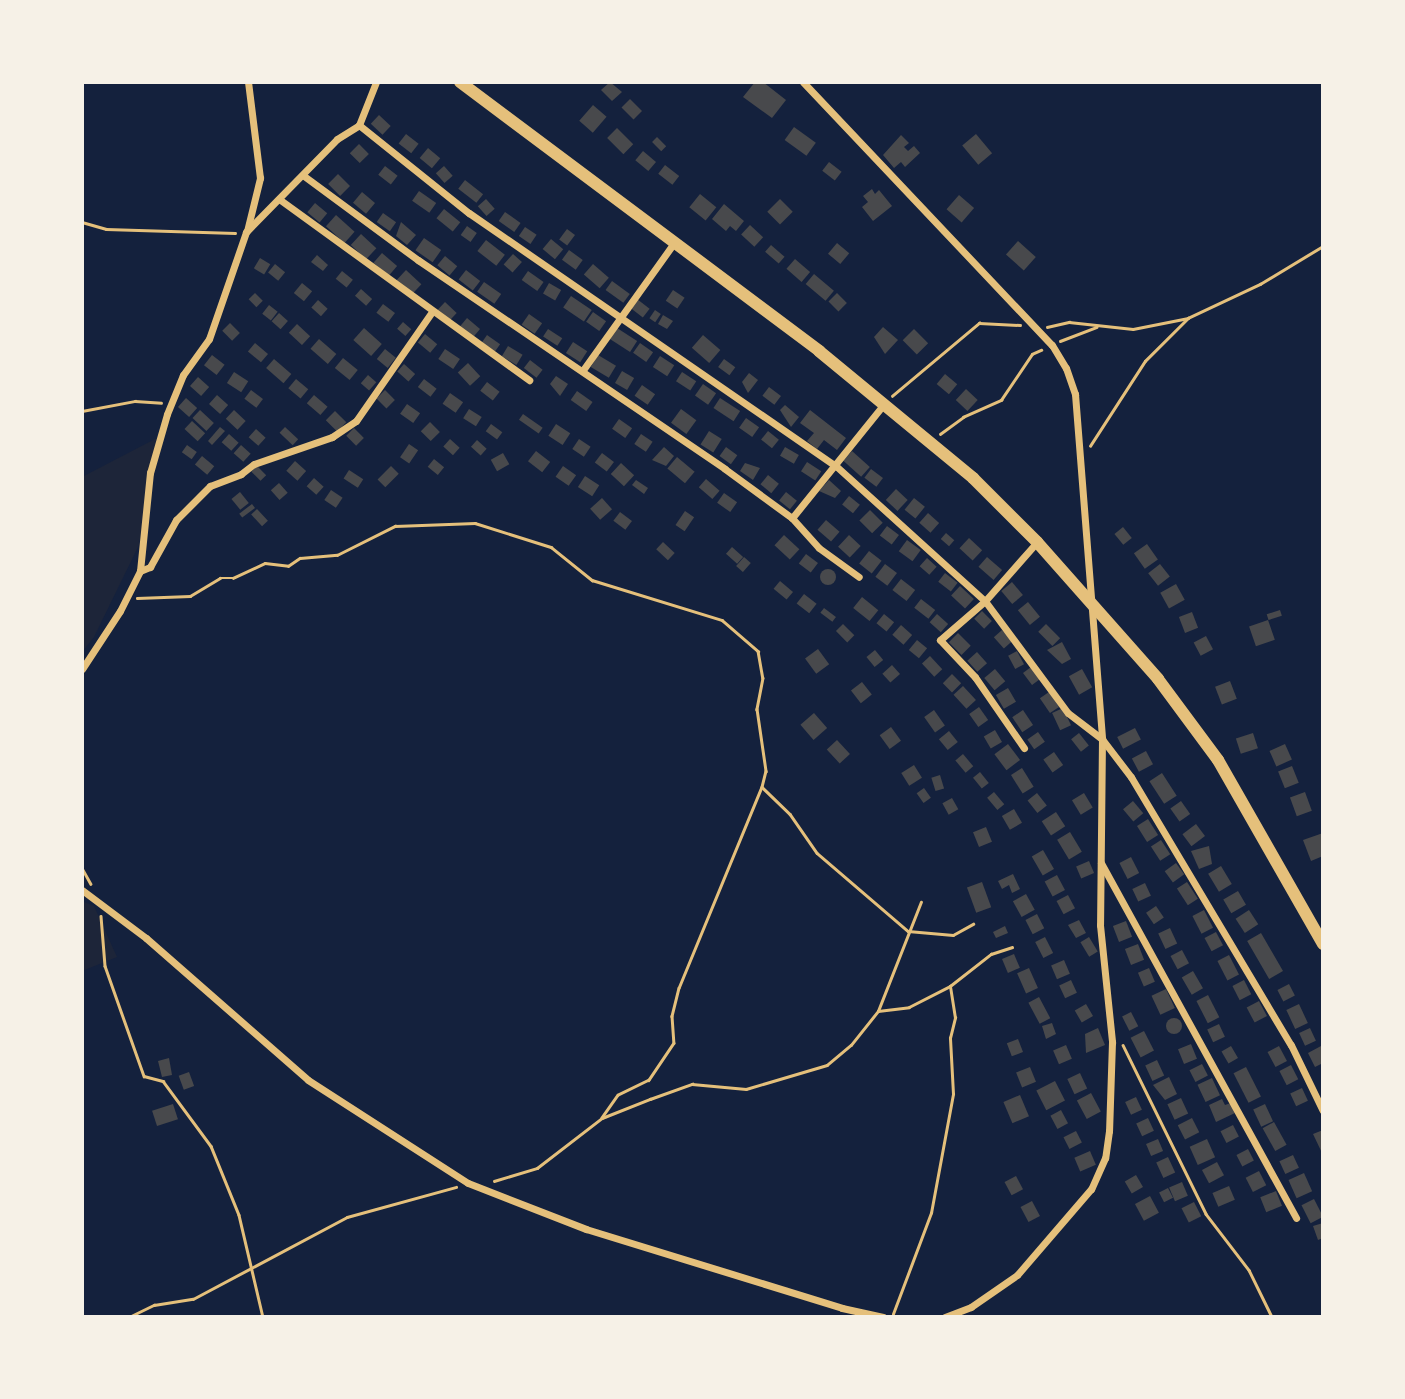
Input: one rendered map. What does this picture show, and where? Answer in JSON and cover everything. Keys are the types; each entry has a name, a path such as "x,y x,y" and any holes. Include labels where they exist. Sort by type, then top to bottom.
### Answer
{"main road":[{"path":"460,82 885,402 931,441 1037,542 1094,604 1218,760 1323,944"}],"street":[{"path":"82,669 127,597 139,571 150,473 175,394 209,339 246,232 260,178 248,82"},
{"path":"246,232 304,176 337,139 359,125 376,82"},
{"path":"803,82 1052,345 1066,368 1075,394 1094,604 1102,739 1100,859 1105,1005 1112,1042 1105,1158 1091,1189 1017,1275 971,1307 945,1317"},
{"path":"359,125 469,213 623,315 836,466 985,601 1068,713 1102,739 1185,864 1291,1045 1323,1111"},
{"path":"304,176 418,260 583,370 792,518 819,548 859,577"},
{"path":"279,199 431,313 529,380"},
{"path":"583,370 674,243"},
{"path":"139,571 150,566 176,520 210,485 241,474 254,464 332,437 356,421 431,313"},
{"path":"792,518 885,402"},
{"path":"1024,748 975,677 940,640 985,601 1037,542"},
{"path":"1100,859 1296,1218"},
{"path":"82,890 100,901 309,1080 468,1184 612,1237 842,1308 883,1317"}],"path":[{"path":"82,222 106,229 246,232"},
{"path":"885,402 979,323 1004,322 1037,329 1069,322 1133,329 1188,318 1260,284 1323,246"},
{"path":"1080,463 1144,361 1188,318"},
{"path":"931,441 963,417 1001,400 1032,354 1099,326"},
{"path":"82,411 135,401 164,403 175,394"},
{"path":"127,597 190,596 220,579 233,578 265,563 288,566 300,558 337,555 395,526 475,523 551,547 592,580 722,620 758,650 763,678 757,709 766,771 762,787 679,988 672,1016 674,1043 649,1080 618,1094 602,1118"},
{"path":"762,787 796,822 817,853 908,931 953,934 973,924"},
{"path":"82,868 100,901 105,966 144,1076 163,1081 211,1146 239,1215 249,1270 263,1317"},
{"path":"129,1317 154,1305 193,1299 347,1217 468,1184 500,1181 537,1168 602,1118 692,1084 746,1089 827,1065 851,1045 878,1011 906,948 908,931 921,901"},
{"path":"878,1011 909,1007 950,986 991,954 1012,947"},
{"path":"892,1317 931,1213 939,1153 953,1094 950,1038 955,1018 950,986"},
{"path":"1121,1042 1206,1214 1249,1270 1272,1317"}],"shaded area":[{"path":"157,438 139,545 94,637 82,652 82,477"},
{"path":"82,901 94,906 117,957 82,971"}],"building":[{"path":"610,82 622,92 612,101 601,90"},
{"path":"755,82 763,82 786,100 772,118 743,97"},
{"path":"630,99 642,111 634,120 622,107"},
{"path":"593,105 607,117 593,133 579,121"},
{"path":"379,115 391,126 383,135 371,124"},
{"path":"794,127 816,143 806,156 785,140"},
{"path":"617,128 633,144 623,154 607,138"},
{"path":"406,134 419,144 411,153 399,143"},
{"path":"976,134 992,153 978,165 962,146"},
{"path":"901,135 909,143 904,147 908,151 914,146 920,153 905,167 901,162 894,168 883,155"},
{"path":"657,137 666,146 661,151 652,142"},
{"path":"359,144 369,154 360,163 350,153"},
{"path":"428,148 440,158 432,168 420,158"},
{"path":"643,151 656,162 648,171 635,160"},
{"path":"829,162 842,172 835,181 822,171"},
{"path":"665,165 679,176 672,185 658,174"},
{"path":"385,166 398,176 391,185 378,175"},
{"path":"444,166 453,176 445,183 436,173"},
{"path":"338,174 350,186 340,196 328,184"},
{"path":"465,180 483,194 476,203 458,189"},
{"path":"872,189 875,194 879,190 892,206 873,221 862,207 868,202 863,196"},
{"path":"419,191 436,203 429,213 412,201"},
{"path":"362,192 375,203 366,214 353,203"},
{"path":"700,194 716,207 706,220 689,207"},
{"path":"959,195 974,208 962,222 947,209"},
{"path":"486,199 495,209 487,216 478,206"},
{"path":"780,199 793,212 780,224 767,212"},
{"path":"315,203 327,213 320,222 307,212"},
{"path":"724,204 744,221 736,231 730,226 726,231 712,219"},
{"path":"444,209 460,222 453,232 436,218"},
{"path":"505,212 521,223 514,232 499,221"},
{"path":"383,213 396,222 390,231 377,222"},
{"path":"336,215 355,232 345,243 326,226"},
{"path":"401,222 416,235 407,245 396,236"},
{"path":"750,225 763,237 754,247 741,235"},
{"path":"467,226 477,233 471,242 461,235"},
{"path":"525,227 537,235 530,244 519,236"},
{"path":"567,229 575,235 567,245 559,239"},
{"path":"361,234 376,248 366,259 351,245"},
{"path":"424,238 441,250 433,262 415,250"},
{"path":"551,239 563,249 555,259 543,249"},
{"path":"486,240 505,255 496,266 477,251"},
{"path":"1018,241 1036,257 1024,270 1006,254"},
{"path":"837,243 849,253 840,264 828,254"},
{"path":"771,245 785,257 779,264 765,252"},
{"path":"569,250 583,260 576,270 562,260"},
{"path":"382,253 397,266 389,276 373,263"},
{"path":"513,254 522,262 513,272 504,264"},
{"path":"317,255 328,265 323,271 311,262"},
{"path":"445,256 457,266 450,275 437,265"},
{"path":"260,258 270,264 264,274 254,268"},
{"path":"795,259 810,272 802,282 786,269"},
{"path":"275,264 285,272 278,281 268,273"},
{"path":"593,264 609,278 600,288 584,275"},
{"path":"406,270 421,284 411,295 396,281"},
{"path":"466,270 480,281 473,291 459,279"},
{"path":"342,271 353,280 347,288 336,279"},
{"path":"528,271 544,282 537,291 522,280"},
{"path":"814,274 834,291 826,301 806,284"},
{"path":"612,281 630,294 623,303 606,290"},
{"path":"484,282 501,294 494,304 477,292"},
{"path":"302,283 312,291 304,301 294,293"},
{"path":"549,283 561,290 555,300 543,293"},
{"path":"361,289 372,299 366,306 355,296"},
{"path":"673,290 685,298 677,309 666,301"},
{"path":"255,293 263,301 256,307 249,299"},
{"path":"837,293 847,303 838,311 829,301"},
{"path":"571,296 592,310 584,322 563,308"},
{"path":"637,299 650,309 643,318 630,308"},
{"path":"318,300 328,309 321,316 311,307"},
{"path":"445,302 457,313 448,322 436,312"},
{"path":"383,304 395,313 388,322 376,313"},
{"path":"269,305 278,312 271,320 262,314"},
{"path":"655,310 661,314 655,322 649,318"},
{"path":"593,312 606,321 599,331 586,322"},
{"path":"279,313 288,321 281,329 272,321"},
{"path":"529,314 542,323 535,334 522,325"},
{"path":"663,315 673,321 667,329 658,324"},
{"path":"467,318 480,329 472,339 459,328"},
{"path":"403,322 411,329 405,336 397,329"},
{"path":"230,323 240,333 232,341 222,331"},
{"path":"297,324 310,336 302,345 289,333"},
{"path":"883,327 898,340 885,354 874,337"},
{"path":"364,328 382,344 371,356 353,340"},
{"path":"617,328 637,341 630,352 610,339"},
{"path":"548,329 562,338 557,346 543,337"},
{"path":"914,329 928,343 917,354 903,340"},
{"path":"425,334 437,344 430,353 418,342"},
{"path":"487,335 500,344 494,352 481,343"},
{"path":"703,335 720,350 709,363 692,348"},
{"path":"319,339 336,354 328,364 310,349"},
{"path":"573,342 587,351 580,362 566,353"},
{"path":"255,343 268,354 261,362 248,351"},
{"path":"640,343 653,352 646,362 633,353"},
{"path":"508,346 523,355 516,365 502,356"},
{"path":"385,349 396,358 388,368 377,359"},
{"path":"445,349 460,359 453,369 438,359"},
{"path":"212,355 225,365 217,375 204,365"},
{"path":"598,355 616,366 609,378 591,367"},
{"path":"660,356 674,365 667,376 653,367"},
{"path":"343,358 358,370 350,380 335,368"},
{"path":"274,359 291,374 283,383 266,368"},
{"path":"724,359 735,367 729,375 718,367"},
{"path":"530,360 543,370 536,378 524,368"},
{"path":"468,363 480,376 470,386 458,373"},
{"path":"404,364 415,374 408,381 397,371"},
{"path":"622,371 634,378 627,390 615,383"},
{"path":"234,372 248,381 241,392 227,383"},
{"path":"682,372 696,381 690,390 676,381"},
{"path":"749,373 758,380 748,393 742,382"},
{"path":"945,374 957,384 949,394 937,384"},
{"path":"368,375 376,382 369,391 361,383"},
{"path":"556,376 568,384 560,396 550,384"},
{"path":"198,377 209,387 201,396 190,386"},
{"path":"296,379 308,389 301,398 288,388"},
{"path":"424,379 437,389 430,397 418,387"},
{"path":"487,382 500,392 493,401 480,391"},
{"path":"703,384 716,393 708,405 695,395"},
{"path":"642,385 655,394 648,405 635,396"},
{"path":"769,387 781,396 774,405 762,396"},
{"path":"966,389 978,400 967,411 956,400"},
{"path":"251,390 263,399 256,408 244,399"},
{"path":"385,390 395,400 386,408 377,398"},
{"path":"577,391 593,402 586,411 571,400"},
{"path":"450,393 463,402 456,413 443,404"},
{"path":"217,395 228,405 220,414 209,404"},
{"path":"314,395 328,407 320,415 307,403"},
{"path":"186,398 197,408 189,417 178,407"},
{"path":"720,398 740,411 734,421 713,408"},
{"path":"407,404 420,413 413,423 400,414"},
{"path":"785,405 799,417 791,427 780,410"},
{"path":"469,409 482,417 476,426 463,418"},
{"path":"681,409 696,420 686,434 671,423"},
{"path":"200,410 214,423 206,431 192,418"},
{"path":"234,410 246,421 238,430 226,419"},
{"path":"810,410 846,438 837,450 824,440 817,449 807,441 814,433 800,423"},
{"path":"335,411 346,422 337,432 326,420"},
{"path":"523,414 543,428 539,433 519,420"},
{"path":"746,418 759,427 752,437 739,428"},
{"path":"619,419 632,428 625,438 612,429"},
{"path":"192,421 205,433 198,441 184,429"},
{"path":"430,422 440,432 431,441 421,431"},
{"path":"491,424 502,432 497,440 486,431"},
{"path":"556,424 570,433 563,445 548,436"},
{"path":"220,427 225,431 212,445 208,441"},
{"path":"285,427 298,439 293,445 280,433"},
{"path":"354,428 364,438 356,446 346,436"},
{"path":"256,429 266,438 258,446 249,437"},
{"path":"709,431 722,439 713,453 701,445"},
{"path":"768,431 779,440 772,448 761,440"},
{"path":"229,434 239,443 231,451 222,442"},
{"path":"641,434 653,442 646,452 634,444"},
{"path":"450,439 460,448 453,455 443,446"},
{"path":"579,439 591,447 584,457 572,449"},
{"path":"477,440 487,449 481,455 471,447"},
{"path":"409,444 418,450 409,463 400,457"},
{"path":"187,445 197,452 192,459 182,452"},
{"path":"241,445 251,454 243,462 234,453"},
{"path":"664,447 674,456 666,466 652,460"},
{"path":"726,447 737,455 731,464 720,456"},
{"path":"785,447 799,455 794,464 780,456"},
{"path":"536,451 550,462 542,472 528,461"},
{"path":"852,451 870,467 861,477 843,461"},
{"path":"503,453 509,464 497,471 491,460"},
{"path":"602,453 614,462 607,472 595,463"},
{"path":"202,456 214,466 207,475 195,464"},
{"path":"677,457 695,472 685,483 667,468"},
{"path":"434,459 444,467 438,475 428,467"},
{"path":"295,461 306,471 297,481 286,471"},
{"path":"807,462 821,471 815,480 801,471"},
{"path":"621,463 634,475 624,486 611,474"},
{"path":"745,463 760,468 753,480 740,471"},
{"path":"257,466 266,475 261,481 251,472"},
{"path":"391,466 399,474 385,487 378,479"},
{"path":"563,466 576,475 569,486 556,477"},
{"path":"871,469 883,478 876,487 864,478"},
{"path":"349,470 363,479 358,488 344,478"},
{"path":"768,475 779,484 771,493 760,484"},
{"path":"585,476 599,485 592,496 578,487"},
{"path":"314,478 324,487 316,495 307,486"},
{"path":"706,479 720,491 712,499 699,487"},
{"path":"636,480 648,488 644,494 632,485"},
{"path":"829,480 841,491 835,498 819,491"},
{"path":"279,483 288,493 280,500 271,490"},
{"path":"896,489 908,500 897,511 886,500"},
{"path":"331,490 343,498 336,508 324,500"},
{"path":"240,492 249,503 240,510 231,499"},
{"path":"786,492 797,501 790,509 779,501"},
{"path":"724,493 737,502 730,512 717,503"},
{"path":"849,496 860,505 853,513 842,505"},
{"path":"602,498 612,509 600,520 590,509"},
{"path":"914,498 925,507 915,518 905,510"},
{"path":"252,504 255,508 242,518 239,514"},
{"path":"257,509 268,521 262,526 251,514"},
{"path":"870,510 883,523 872,533 859,521"},
{"path":"685,511 694,517 685,531 675,525"},
{"path":"620,512 632,521 625,530 613,521"},
{"path":"928,513 939,523 930,533 919,523"},
{"path":"826,520 840,532 831,542 817,530"},
{"path":"887,526 899,535 892,545 880,536"},
{"path":"1123,527 1132,538 1123,545 1114,534"},
{"path":"946,533 954,540 949,546 941,539"},
{"path":"784,535 799,549 790,560 774,545"},
{"path":"849,535 861,546 850,558 838,547"},
{"path":"969,538 982,550 973,561 959,548"},
{"path":"907,540 921,550 913,561 899,551"},
{"path":"663,542 675,553 668,560 656,549"},
{"path":"1147,544 1158,560 1145,569 1134,553"},
{"path":"732,547 743,557 737,564 726,554"},
{"path":"869,551 882,561 872,573 859,564"},
{"path":"806,554 818,563 811,573 799,564"},
{"path":"744,557 751,563 743,572 736,566"},
{"path":"987,557 1002,570 994,580 978,567"},
{"path":"927,558 937,567 929,575 920,566"},
{"path":"885,564 897,573 887,586 875,577"},
{"path":"1160,564 1170,577 1158,586 1148,573"},
{"path":"828,569 834,571 834,583 828,585 822,583 820,577 822,571"},
{"path":"945,573 958,583 951,592 938,582"},
{"path":"901,579 915,590 907,601 892,590"},
{"path":"780,581 793,592 787,600 774,589"},
{"path":"1012,582 1023,595 1012,604 1001,591"},
{"path":"1176,584 1185,600 1169,608 1160,593"},
{"path":"960,586 974,599 965,608 951,596"},
{"path":"804,594 817,604 809,613 797,603"},
{"path":"862,597 878,610 870,621 853,608"},
{"path":"921,599 935,610 928,619 914,608"},
{"path":"1028,602 1040,617 1030,625 1018,610"},
{"path":"824,608 836,617 832,622 820,613"},
{"path":"1280,610 1282,616 1269,620 1267,614"},
{"path":"982,611 992,621 984,629 974,619"},
{"path":"1192,612 1198,628 1185,633 1179,617"},
{"path":"884,614 894,622 887,632 876,623"},
{"path":"937,614 948,624 941,632 930,622"},
{"path":"1268,620 1275,640 1256,646 1249,627"},
{"path":"843,624 854,635 847,642 836,631"},
{"path":"1046,624 1060,638 1052,646 1038,632"},
{"path":"901,625 912,635 903,645 892,635"},
{"path":"1002,630 1012,641 1004,649 994,637"},
{"path":"958,633 971,646 962,655 949,642"},
{"path":"1206,636 1213,649 1201,656 1194,643"},
{"path":"917,640 927,648 919,658 909,650"},
{"path":"1062,642 1071,659 1062,664 1047,650"},
{"path":"818,649 829,664 816,674 805,658"},
{"path":"875,650 883,660 875,667 866,657"},
{"path":"1017,651 1024,664 1015,669 1008,656"},
{"path":"977,652 987,663 977,672 967,661"},
{"path":"930,656 942,669 934,677 922,664"},
{"path":"892,665 900,674 890,683 882,674"},
{"path":"1031,667 1040,679 1032,685 1023,673"},
{"path":"995,669 1005,681 995,690 984,678"},
{"path":"1082,669 1092,687 1079,695 1069,676"},
{"path":"952,674 961,683 952,692 943,683"},
{"path":"1230,681 1237,699 1222,704 1215,687"},
{"path":"862,682 872,695 861,703 851,691"},
{"path":"963,686 976,700 966,709 953,695"},
{"path":"1008,688 1016,702 1004,709 996,695"},
{"path":"1049,692 1059,707 1050,713 1040,698"},
{"path":"979,707 988,720 978,727 969,714"},
{"path":"1063,708 1071,725 1060,730 1052,713"},
{"path":"934,710 945,726 935,732 924,717"},
{"path":"1023,710 1033,725 1022,732 1012,717"},
{"path":"814,713 827,728 814,740 800,725"},
{"path":"891,727 901,741 890,749 880,735"},
{"path":"1135,728 1141,740 1123,749 1117,737"},
{"path":"995,730 1002,742 991,749 984,736"},
{"path":"949,731 958,742 948,750 939,739"},
{"path":"1038,732 1045,742 1034,749 1027,739"},
{"path":"1079,733 1089,746 1081,752 1071,739"},
{"path":"1253,733 1258,748 1241,754 1236,739"},
{"path":"837,740 850,754 840,763 827,750"},
{"path":"1008,744 1020,760 1006,770 994,754"},
{"path":"1285,744 1292,760 1276,766 1269,751"},
{"path":"1146,751 1153,764 1139,772 1132,759"},
{"path":"1054,752 1063,765 1053,773 1043,759"},
{"path":"963,754 973,766 966,773 955,760"},
{"path":"914,765 922,778 909,786 901,773"},
{"path":"1292,766 1299,783 1285,788 1278,772"},
{"path":"1022,768 1034,787 1023,794 1011,775"},
{"path":"980,772 989,783 982,789 973,778"},
{"path":"1162,773 1177,796 1164,804 1149,781"},
{"path":"940,775 944,788 935,791 931,778"},
{"path":"924,788 931,798 924,803 917,793"},
{"path":"994,792 1004,804 997,810 987,798"},
{"path":"1305,792 1312,811 1297,816 1290,797"},
{"path":"1037,793 1047,806 1037,813 1028,800"},
{"path":"1084,793 1093,808 1081,815 1072,800"},
{"path":"952,798 958,809 949,815 942,803"},
{"path":"1133,801 1143,813 1133,822 1123,809"},
{"path":"1181,801 1190,814 1180,822 1170,808"},
{"path":"1014,809 1022,823 1010,830 1002,816"},
{"path":"1056,812 1065,826 1051,836 1042,821"},
{"path":"1148,819 1158,835 1147,842 1137,826"},
{"path":"1196,824 1205,836 1191,846 1182,834"},
{"path":"986,827 992,842 979,847 973,832"},
{"path":"1070,832 1082,852 1069,859 1057,840"},
{"path":"1323,833 1323,856 1311,861 1303,840"},
{"path":"1161,840 1170,854 1160,861 1151,847"},
{"path":"1209,846 1212,864 1199,869 1191,851"},
{"path":"1043,850 1054,869 1043,876 1032,857"},
{"path":"1131,857 1139,873 1128,879 1119,863"},
{"path":"1089,861 1094,873 1081,878 1076,866"},
{"path":"1176,863 1184,874 1173,883 1165,871"},
{"path":"1221,866 1232,884 1219,892 1208,874"},
{"path":"1013,874 1020,889 1012,893 1009,885 1002,889 998,881"},
{"path":"1057,875 1065,890 1053,897 1045,882"},
{"path":"982,882 991,907 976,913 967,887"},
{"path":"1187,882 1198,899 1188,905 1177,889"},
{"path":"1145,883 1151,896 1138,902 1132,889"},
{"path":"1238,891 1246,905 1231,913 1223,899"},
{"path":"1026,894 1035,910 1022,917 1013,901"},
{"path":"1068,895 1075,908 1064,914 1057,901"},
{"path":"1156,906 1164,918 1154,924 1146,913"},
{"path":"1204,910 1213,928 1201,934 1192,916"},
{"path":"1249,910 1258,924 1245,933 1236,919"},
{"path":"1037,914 1044,928 1033,934 1025,920"},
{"path":"1079,920 1086,933 1076,938 1068,925"},
{"path":"1126,921 1132,937 1119,942 1113,926"},
{"path":"1005,926 1008,933 996,938 993,932"},
{"path":"1170,928 1177,943 1165,949 1158,933"},
{"path":"1216,932 1223,945 1212,951 1205,938"},
{"path":"1261,933 1283,971 1269,979 1247,941"},
{"path":"1045,937 1053,953 1043,958 1035,942"},
{"path":"1089,937 1098,952 1089,957 1080,942"},
{"path":"1138,944 1144,960 1131,965 1125,949"},
{"path":"1182,950 1189,963 1178,969 1171,956"},
{"path":"1014,954 1020,968 1008,973 1002,959"},
{"path":"1229,955 1239,975 1227,981 1217,961"},
{"path":"1064,960 1070,974 1057,979 1051,965"},
{"path":"1029,968 1038,988 1026,993 1017,973"},
{"path":"1149,968 1155,982 1144,986 1138,973"},
{"path":"1193,971 1203,988 1192,995 1182,978"},
{"path":"1071,980 1077,993 1065,998 1059,985"},
{"path":"1244,980 1251,994 1240,1000 1232,986"},
{"path":"1289,984 1295,996 1283,1001 1277,990"},
{"path":"1166,989 1175,1008 1160,1015 1151,996"},
{"path":"1208,995 1219,1017 1208,1023 1196,1001"},
{"path":"1039,997 1050,1018 1040,1024 1028,1003"},
{"path":"1259,1001 1267,1016 1255,1023 1247,1008"},
{"path":"1086,1004 1093,1016 1082,1023 1075,1011"},
{"path":"1299,1004 1308,1023 1295,1029 1286,1010"},
{"path":"1131,1012 1138,1026 1129,1031 1122,1017"},
{"path":"1174,1018 1182,1026 1174,1034 1166,1026"},
{"path":"1052,1023 1056,1034 1046,1039 1042,1026"},
{"path":"1219,1024 1225,1037 1213,1042 1207,1029"},
{"path":"1098,1028 1105,1045 1086,1053 1085,1034"},
{"path":"1310,1028 1316,1041 1305,1046 1299,1033"},
{"path":"1144,1031 1154,1051 1141,1057 1131,1038"},
{"path":"1018,1039 1023,1052 1012,1056 1007,1043"},
{"path":"1191,1044 1197,1059 1184,1064 1178,1049"},
{"path":"1066,1045 1072,1059 1059,1064 1053,1050"},
{"path":"1231,1046 1238,1058 1228,1064 1221,1052"},
{"path":"1279,1046 1287,1061 1276,1067 1268,1052"},
{"path":"1321,1046 1323,1063 1315,1067 1308,1053"},
{"path":"169,1058 172,1075 162,1077 158,1061"},
{"path":"1157,1060 1164,1075 1152,1081 1145,1065"},
{"path":"1202,1064 1208,1076 1195,1082 1190,1070"},
{"path":"1291,1065 1298,1079 1287,1085 1279,1071"},
{"path":"1030,1067 1036,1082 1022,1087 1016,1073"},
{"path":"1246,1067 1261,1096 1249,1103 1234,1073"},
{"path":"189,1072 194,1086 184,1090 179,1076"},
{"path":"1080,1073 1087,1088 1074,1094 1067,1079"},
{"path":"1169,1077 1177,1094 1165,1100 1153,1085"},
{"path":"1212,1078 1220,1095 1206,1102 1197,1085"},
{"path":"1055,1081 1065,1101 1046,1110 1036,1091"},
{"path":"1302,1088 1308,1101 1296,1106 1290,1093"},
{"path":"1091,1093 1101,1112 1087,1119 1077,1101"},
{"path":"1020,1095 1029,1116 1012,1123 1003,1102"},
{"path":"1136,1097 1142,1110 1131,1115 1125,1102"},
{"path":"1181,1098 1188,1113 1175,1120 1167,1104"},
{"path":"1222,1099 1225,1105 1231,1103 1235,1113 1216,1122 1209,1105"},
{"path":"173,1104 178,1119 157,1126 152,1111"},
{"path":"1265,1104 1273,1121 1261,1127 1253,1109"},
{"path":"1061,1110 1068,1123 1057,1129 1050,1116"},
{"path":"1148,1118 1154,1131 1142,1136 1136,1123"},
{"path":"1192,1118 1199,1132 1185,1140 1178,1125"},
{"path":"1274,1122 1287,1145 1275,1151 1263,1128"},
{"path":"1233,1125 1239,1137 1226,1143 1221,1131"},
{"path":"1323,1130 1323,1155 1313,1134"},
{"path":"1076,1131 1082,1143 1069,1149 1064,1137"},
{"path":"1158,1139 1163,1151 1151,1156 1146,1144"},
{"path":"1207,1139 1215,1157 1198,1165 1190,1147"},
{"path":"1248,1149 1254,1161 1242,1166 1236,1155"},
{"path":"1090,1151 1096,1165 1080,1171 1074,1158"},
{"path":"1293,1155 1299,1168 1285,1174 1279,1161"},
{"path":"1168,1157 1175,1172 1163,1178 1156,1162"},
{"path":"1217,1162 1224,1175 1209,1183 1202,1170"},
{"path":"1259,1171 1266,1185 1253,1192 1246,1178"},
{"path":"1304,1173 1312,1191 1297,1198 1288,1180"},
{"path":"1136,1175 1143,1187 1132,1194 1125,1182"},
{"path":"1016,1176 1023,1189 1012,1195 1005,1182"},
{"path":"1182,1182 1188,1196 1175,1201 1169,1187"},
{"path":"1229,1186 1235,1200 1218,1207 1212,1193"},
{"path":"1168,1188 1173,1198 1164,1202 1159,1193"},
{"path":"1276,1191 1282,1206 1266,1212 1260,1197"},
{"path":"1150,1196 1159,1213 1144,1221 1135,1204"},
{"path":"1314,1199 1323,1217 1311,1223 1302,1205"},
{"path":"1032,1201 1040,1216 1029,1222 1021,1207"},
{"path":"1194,1202 1201,1216 1189,1223 1182,1208"},
{"path":"1323,1223 1323,1238 1318,1240 1313,1226"}]}
